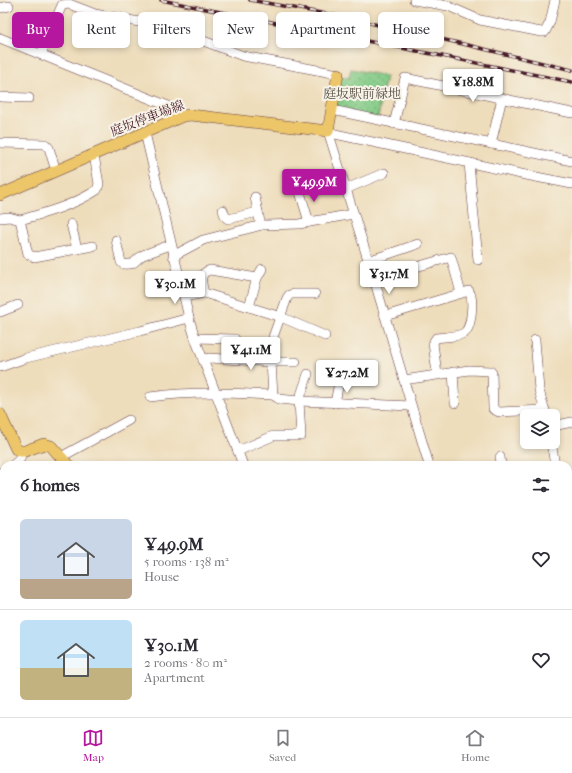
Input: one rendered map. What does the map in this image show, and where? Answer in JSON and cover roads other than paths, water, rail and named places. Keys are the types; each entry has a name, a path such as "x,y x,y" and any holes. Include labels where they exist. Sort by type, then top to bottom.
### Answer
{"main road":[{"path":"328,131 338,74"},
{"name":"庭坂停車場線","path":"0,195 183,116 191,114 328,131"},
{"path":"0,414 16,450 22,451 48,444 64,461"}],"street":[{"path":"414,0 448,6 480,20 542,32 545,32 549,25 555,0"},
{"path":"41,54 62,5 69,4 95,14 167,27 243,56 338,74"},
{"path":"0,38 178,110 183,116"},
{"path":"394,124 405,78 572,113"},
{"path":"0,97 29,98"},
{"path":"491,144 502,98"},
{"path":"332,110 572,160"},
{"path":"328,131 335,134 572,184"},
{"path":"328,131 374,279 427,461"},
{"path":"145,133 170,245 189,318 203,360 242,461"},
{"path":"0,143 46,144 49,148 56,171"},
{"path":"0,218 9,217 20,220 58,209 97,190 99,184 94,154"},
{"path":"469,163 478,260"},
{"path":"346,189 384,173"},
{"path":"299,189 309,222"},
{"path":"255,197 262,225"},
{"path":"223,210 228,219 258,212"},
{"path":"173,256 203,240 262,225 286,225 354,214"},
{"path":"20,220 28,254 30,256 34,257 93,246"},
{"path":"71,224 77,249"},
{"path":"116,240 121,262 123,264 130,265 136,262 143,255 170,245"},
{"path":"368,261 418,244"},
{"path":"374,279 451,257 461,293"},
{"path":"249,307 257,278 262,269"},
{"path":"204,293 201,280 204,272 206,271 210,270 257,278"},
{"path":"385,316 461,293 469,291 472,294 472,308 468,330 463,334 436,338 434,340 433,343 437,374"},
{"path":"184,297 204,293 280,317 325,336"},
{"path":"273,395 271,362 273,337 289,295 315,294"},
{"path":"0,312 18,305"},
{"path":"0,368 26,358 189,318"},
{"path":"195,338 235,339"},
{"path":"535,340 539,390 545,409"},
{"path":"203,360 209,358 296,362"},
{"path":"404,380 470,370 490,370 492,373 494,408 498,412 520,412"},
{"path":"453,372 455,403"},
{"path":"238,451 273,436 301,436 299,401 308,374"},
{"path":"335,403 339,382"},
{"path":"150,397 170,394 216,393 273,395 278,399 299,401 411,406"},
{"path":"64,461 129,420"},
{"path":"560,425 572,422"},
{"path":"552,449 554,461"},
{"path":"18,461 20,459 22,451"}],"railway":[{"path":"161,0 572,82"},
{"path":"250,0 343,17 572,70"}],"park label":[{"name":"庭坂駅前緑地","path":"362,93"}]}
